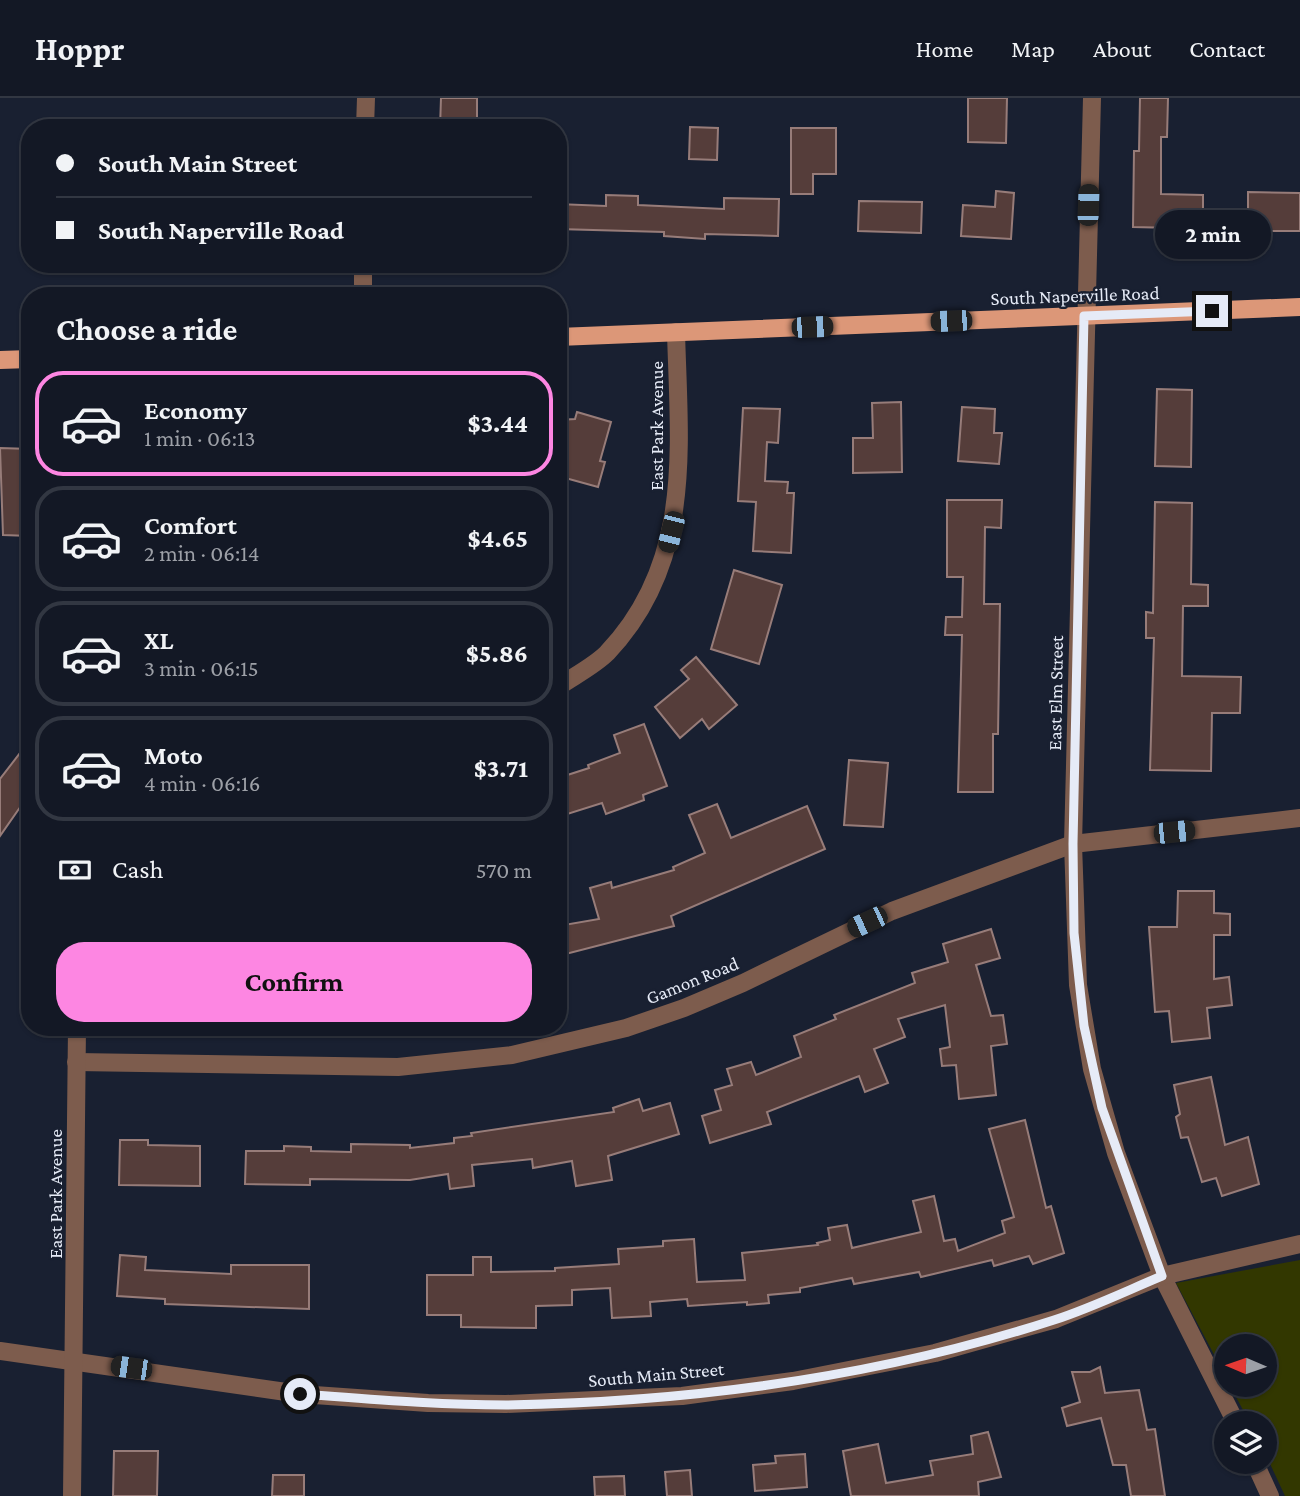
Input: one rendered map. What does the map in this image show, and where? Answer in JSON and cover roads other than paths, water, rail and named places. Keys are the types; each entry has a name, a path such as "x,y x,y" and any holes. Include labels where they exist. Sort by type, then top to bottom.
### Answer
{"main road":[{"name":"South Naperville Road","path":"567,337 1300,307"},
{"path":"0,360 21,359"}],"street":[{"path":"365,119 366,98"},
{"name":"East Elm Street","path":"1092,98 1084,316 1073,844 1077,972 1092,1069 1116,1153 1162,1276 1230,1411"},
{"name":"East Park Avenue","path":"567,681 606,654 642,605 668,546 680,467 676,332"},
{"name":"Gamon Road","path":"76,1062 398,1067 474,1061 561,1045 684,1008 743,983 892,911 1073,844 1300,818"},
{"name":"East Park Avenue","path":"72,1496 77,1036"},
{"name":"South Main Street","path":"0,1351 300,1394 428,1404 620,1401 793,1381 935,1353 1056,1319 1162,1276 1300,1244"},
{"path":"1260,1474 1270,1496"}]}
